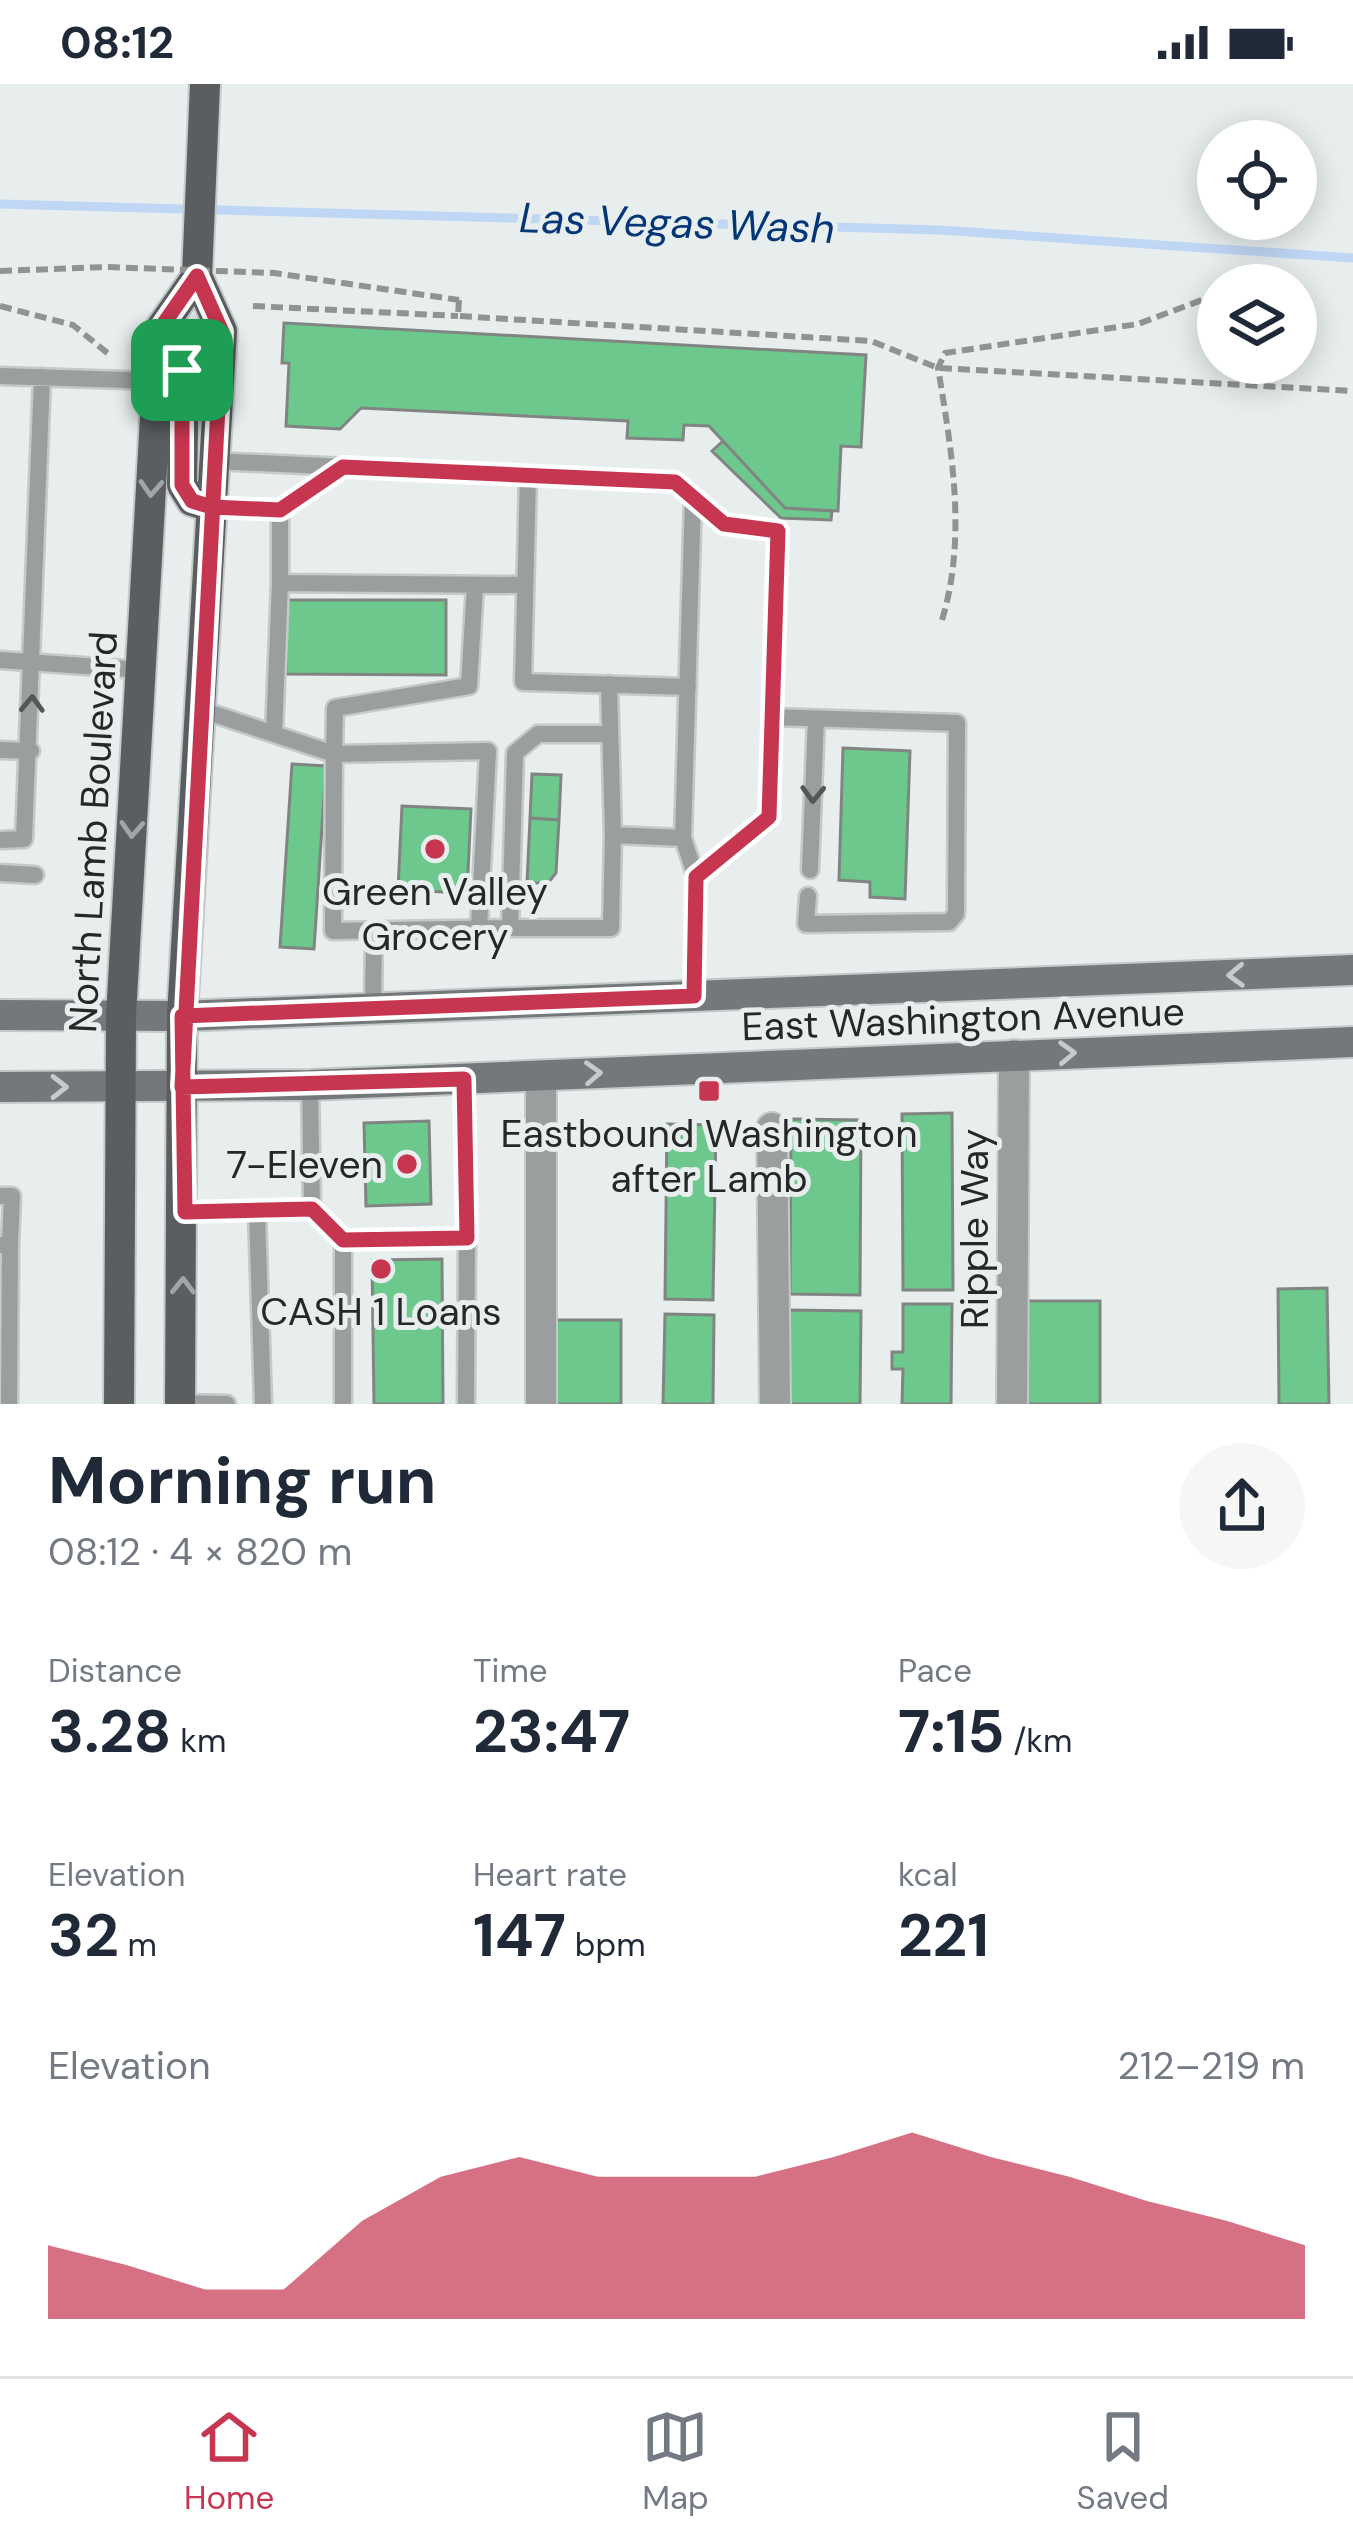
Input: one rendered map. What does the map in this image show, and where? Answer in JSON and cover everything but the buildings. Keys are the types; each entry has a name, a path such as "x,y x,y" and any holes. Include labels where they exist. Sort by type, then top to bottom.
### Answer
{"main road":[{"path":"180,1404 185,1212 182,1016 222,332 197,276 205,96"},
{"path":"197,276 160,329 184,381 182,485 192,501 212,507"},
{"name":"North Lamb Boulevard","path":"119,1404 119,1088 160,329"},
{"name":"East Washington Avenue","path":"0,1016 182,1016 1353,970"},
{"name":"East Washington Avenue","path":"0,1087 310,1085 1353,1042"}],"street":[{"name":"Ripple Way","path":"1012,1404 1014,1055"},
{"path":"541,1076 541,1404"},
{"path":"772,1128 775,1404"}],"lane":[{"path":"0,376 157,381"},
{"path":"0,840 24,838 31,751 42,377"},
{"path":"214,461 675,482 724,524 778,531 769,817 696,877"},
{"path":"212,507 280,510 343,467"},
{"path":"528,475 523,682 688,687"},
{"path":"693,497 683,838 696,877 694,996"},
{"path":"274,734 280,510"},
{"path":"280,583 525,585"},
{"path":"475,585 469,686 335,708 333,931 611,928 614,835 609,684"},
{"path":"0,660 141,670"},
{"path":"200,710 334,754 488,751 479,928"},
{"path":"772,717 957,723 956,914 949,922 806,924 808,896"},
{"path":"810,870 816,719"},
{"path":"510,928 515,753 538,734 610,734"},
{"path":"0,750 31,751"},
{"path":"614,835 683,838"},
{"path":"0,873 35,875"},
{"path":"373,1008 374,930"},
{"path":"464,1079 466,1404"},
{"path":"310,1085 312,1209 343,1240 343,1404"},
{"path":"0,1196 11,1196 5,1245 9,1404"},
{"path":"185,1212 312,1209"},
{"path":"257,1212 262,1404"},
{"path":"343,1240 467,1238"},
{"path":"180,1404 227,1404"}],"path":[{"path":"0,272 106,267 274,273 459,300 458,316"},
{"path":"942,620 956,575 954,462 938,368 945,353 1138,324 1197,303"},
{"path":"0,306 73,325 111,356"},
{"path":"254,307 871,341 938,368 1353,391"}],"waterway":[{"name":"Las Vegas Wash","path":"0,204 940,230 1353,258"}],"place":[{"name":"Green Valley Grocery","path":"435,849"},
{"name":"Eastbound Washington after Lamb","path":"709,1091"},
{"name":"7-Eleven","path":"407,1164"},
{"name":"CASH 1 Loans","path":"381,1269"}],"route":[{"path":"182,370 160,329 197,276 222,332 214,461 212,507 182,1016 182,1087 464,1079 467,1238 343,1240 312,1209 185,1212 182,1087 182,1016 694,996 696,877 769,817 778,531 724,524 675,482 343,467 280,510 212,507 192,501 182,485 182,370"}]}
